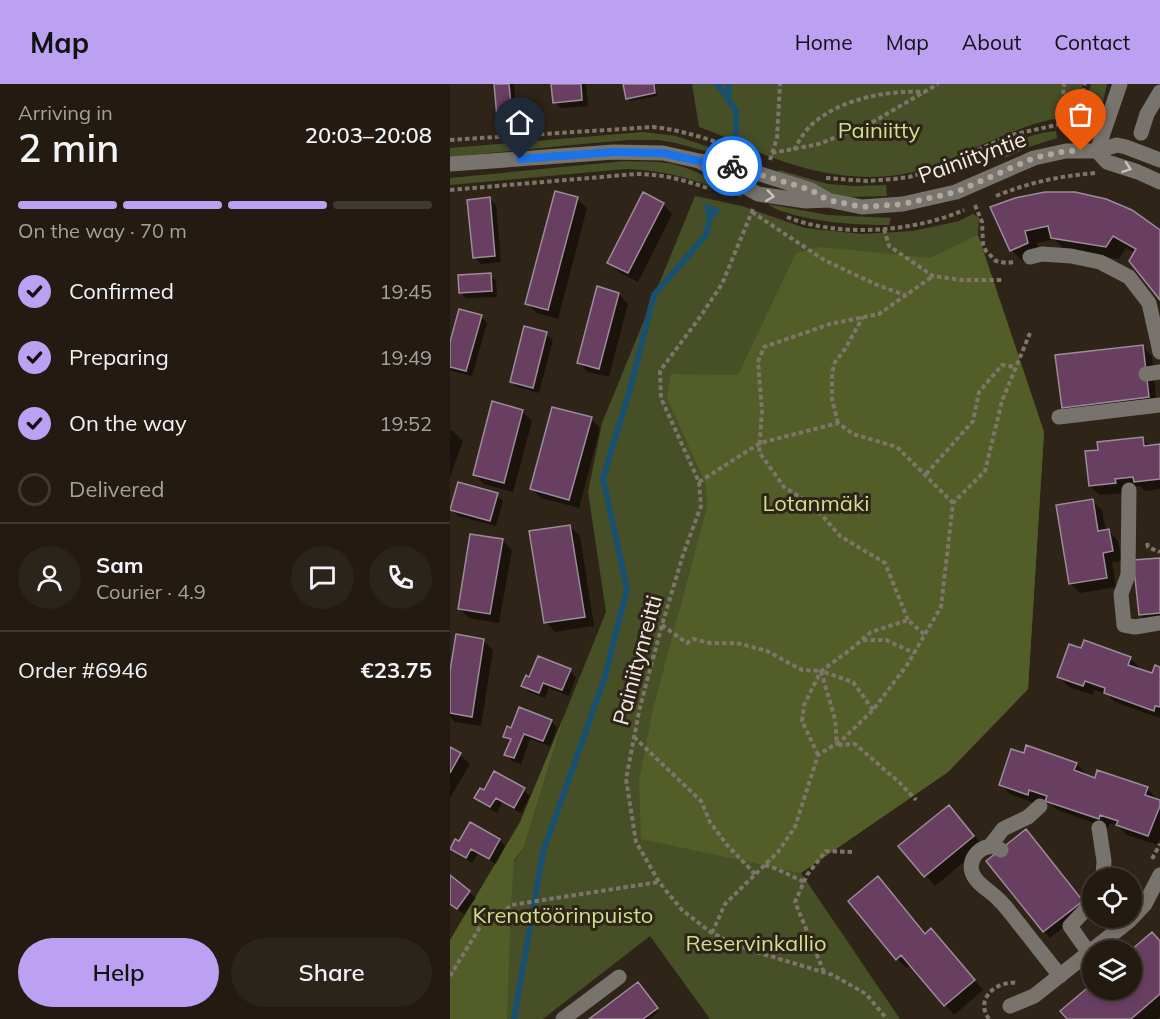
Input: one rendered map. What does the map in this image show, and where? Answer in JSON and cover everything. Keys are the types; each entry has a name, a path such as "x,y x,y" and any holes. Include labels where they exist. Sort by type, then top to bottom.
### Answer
{"street":[{"path":"1120,84 1097,151 1107,162 1160,182"},
{"path":"1141,133 1147,114 1160,92"},
{"name":"Painiityntie","path":"450,164 614,152 663,153 738,167 811,190 828,200 862,207 903,204 956,192 1034,158 1066,151 1097,151 1117,145 1160,160"},
{"path":"1030,256 1042,254 1071,256 1100,262 1129,277 1149,303 1160,352"},
{"path":"1059,417 1160,405"},
{"path":"1129,490 1128,575 1121,594 1124,625 1135,627 1160,623"},
{"path":"1040,806 1028,817 1003,829 996,848 978,852 971,861 971,870 975,878 1000,900 1060,976"},
{"path":"1099,828 1104,868"},
{"path":"1105,940 1129,921 1145,904 1160,874"},
{"path":"1082,913 1070,926 1082,943"},
{"path":"1010,1006 1034,996 1082,959"},
{"path":"563,1019 619,977"}],"path":[{"path":"770,161 777,138 780,84"},
{"path":"772,153 819,144 871,123 938,84"},
{"path":"1061,123 1064,84"},
{"path":"1077,122 1085,84"},
{"path":"794,150 801,136 816,120 838,107 876,95 905,91 926,92"},
{"path":"822,177 867,181 909,177 933,170 1011,135 1061,123 1106,123"},
{"path":"450,140 653,127 696,135 740,150"},
{"path":"760,157 776,163"},
{"path":"450,190 652,174 712,190"},
{"name":"Painiitynreitti","path":"755,204 722,284 660,371 661,398 699,482 701,506 683,555 662,625 634,737 626,779 636,842 659,882 682,910 712,933 753,951 833,975 866,994 887,1019"},
{"path":"975,205 982,222 986,251 996,261 1017,262 1030,256"},
{"path":"752,212 824,260 906,296"},
{"path":"884,230 889,246 933,276 962,280 1002,280"},
{"path":"925,635 908,620 885,563 840,536 813,505 784,488 759,453 762,411 758,362 764,347 830,324 879,314 933,276"},
{"path":"863,317 835,362 832,373 832,399 838,423 853,434 897,447 953,503"},
{"path":"712,933 725,904 778,852 795,827 818,755 837,744 873,710 907,665 941,607 953,503 985,471 1002,401 1030,333"},
{"path":"926,474 973,421 979,392 1002,365 1016,367"},
{"path":"699,482 760,442 838,423"},
{"path":"818,755 802,722 804,705 821,671 871,632 908,620"},
{"path":"662,625 687,643 693,639 710,643 737,643 767,651 802,670 821,671 853,682 873,710"},
{"path":"862,640 886,640 914,653"},
{"path":"821,671 835,719 837,744"},
{"path":"634,737 700,801 710,822 721,837 755,874"},
{"path":"837,744 855,744 900,783 916,801"},
{"path":"825,972 795,902 807,875 826,851 852,852"},
{"path":"764,865 777,868 804,882"},
{"path":"450,975 483,922 503,912 511,905 659,882"}],"green space":[{"name":"Painiitty","path":"692,84 1083,84 1076,118 1052,119 1034,124 914,172 874,177 834,174 795,165 699,127"},
{"path":"1091,84 1107,84 1103,102 1092,98 1088,93"},
{"path":"1056,131 1057,138 1005,158 999,148 1034,135"},
{"path":"643,132 676,136 756,163 755,165 658,140 629,140 450,157 450,148"},
{"path":"625,161 673,164 743,195 741,197 671,174 626,169 450,185 450,178"},
{"path":"779,170 828,184 886,185 887,196 850,197 826,192 778,172"},
{"name":"Lotanmäki","path":"695,196 742,206 805,228 862,234 913,231 959,221 973,214 979,218 978,235 1044,432 1028,689 948,772 801,873 900,1019 710,1019 650,936 543,1019 450,1019 450,959 524,847 566,711 606,612 588,492 602,423"},
{"path":"768,204 828,215 891,218 889,225 830,222 794,215"},
{"name":"Lotanmäki","path":"978,235 1044,432 1028,689 948,772 801,873 641,839 639,781 653,709 707,507 706,485 667,398 671,374 738,375 796,253 821,247 930,258"},
{"path":"566,711 524,847 514,861 507,1019 450,1019 450,940 520,822"}],"building":[{"path":"494,84 509,84 512,116 497,117"},
{"path":"551,84 581,84 582,100 553,103"},
{"path":"623,84 654,84 655,93 626,99"},
{"path":"555,191 578,197 548,310 525,304"},
{"path":"643,192 664,203 628,273 607,263"},
{"path":"1045,192 1075,192 1106,199 1132,210 1160,230 1160,300 1129,261 1136,249 1113,236 1106,247 1051,238 1048,226 1025,231 1028,243 1010,251 990,207 1015,198"},
{"path":"490,197 495,256 473,258 467,200"},
{"path":"491,273 492,291 459,293 458,275"},
{"path":"597,286 619,293 599,369 577,363"},
{"path":"459,309 482,315 466,371 450,367 450,342"},
{"path":"524,326 547,332 533,388 510,382"},
{"path":"1143,345 1149,397 1062,408 1055,355"},
{"path":"492,401 523,410 504,483 473,475"},
{"path":"552,407 592,417 569,500 530,489"},
{"path":"1143,437 1144,446 1160,444 1160,479 1134,482 1133,477 1115,479 1116,483 1089,486 1085,451 1098,450 1097,442"},
{"path":"458,482 498,493 490,521 450,510"},
{"path":"1093,499 1098,531 1109,529 1113,551 1103,553 1107,578 1069,584 1056,505"},
{"path":"570,525 585,617 544,623 529,531"},
{"path":"470,534 503,539 490,614 458,609"},
{"path":"1160,558 1160,613 1139,615 1133,560"},
{"path":"456,634 484,639 472,717 450,713 450,671"},
{"path":"1084,640 1131,657 1128,665 1152,673 1155,665 1160,667 1160,707 1155,706 1154,711 1104,693 1105,688 1085,681 1083,686 1057,677 1069,644 1081,648"},
{"path":"538,656 571,669 562,690 543,683 539,693 521,686 526,675 529,677"},
{"path":"519,707 552,720 543,741 524,734 514,758 504,755 511,739 503,737 507,726 511,728"},
{"path":"1026,745 1077,763 1074,770 1095,778 1097,770 1148,787 1145,795 1160,800 1160,806 1148,836 1116,825 1118,821 1100,815 1099,819 1045,801 1047,796 1029,790 1028,795 999,785 1011,749 1024,753"},
{"path":"450,747 461,753 450,773"},
{"path":"494,771 525,788 514,808 496,798 490,807 474,798 480,788 484,790"},
{"path":"949,805 974,836 924,877 898,846"},
{"path":"470,822 500,839 489,859 471,849 466,858 450,849 455,839 459,841"},
{"path":"1026,829 1082,902 1043,932 986,861"},
{"path":"450,875 470,891 457,909 450,904"},
{"path":"878,876 925,934 931,928 975,980 944,1006 901,955 896,960 848,901"},
{"path":"1152,932 1160,941 1160,994 1131,1019 1067,1019 1060,1011 1082,992 1082,1000 1142,1000 1142,941"},
{"path":"638,982 658,1008 643,1019 589,1019"}],"waterway":[{"path":"717,84 728,98"},
{"path":"729,84 728,99 736,111 736,140"},
{"path":"707,207 710,217 717,211"},
{"path":"514,1019 543,852 604,680 627,589 603,478 629,393 654,295 706,235 712,209"}],"way so far":[{"path":"732,166 811,190 828,200 862,207 903,204 956,192 1034,158 1066,151 1081,151"}],"route":[{"path":"520,159 614,152 663,153 732,166"}],"park label":[{"name":"Krenatöörinpuisto","path":"563,915"},
{"name":"Reservinkallio","path":"756,943"}]}
